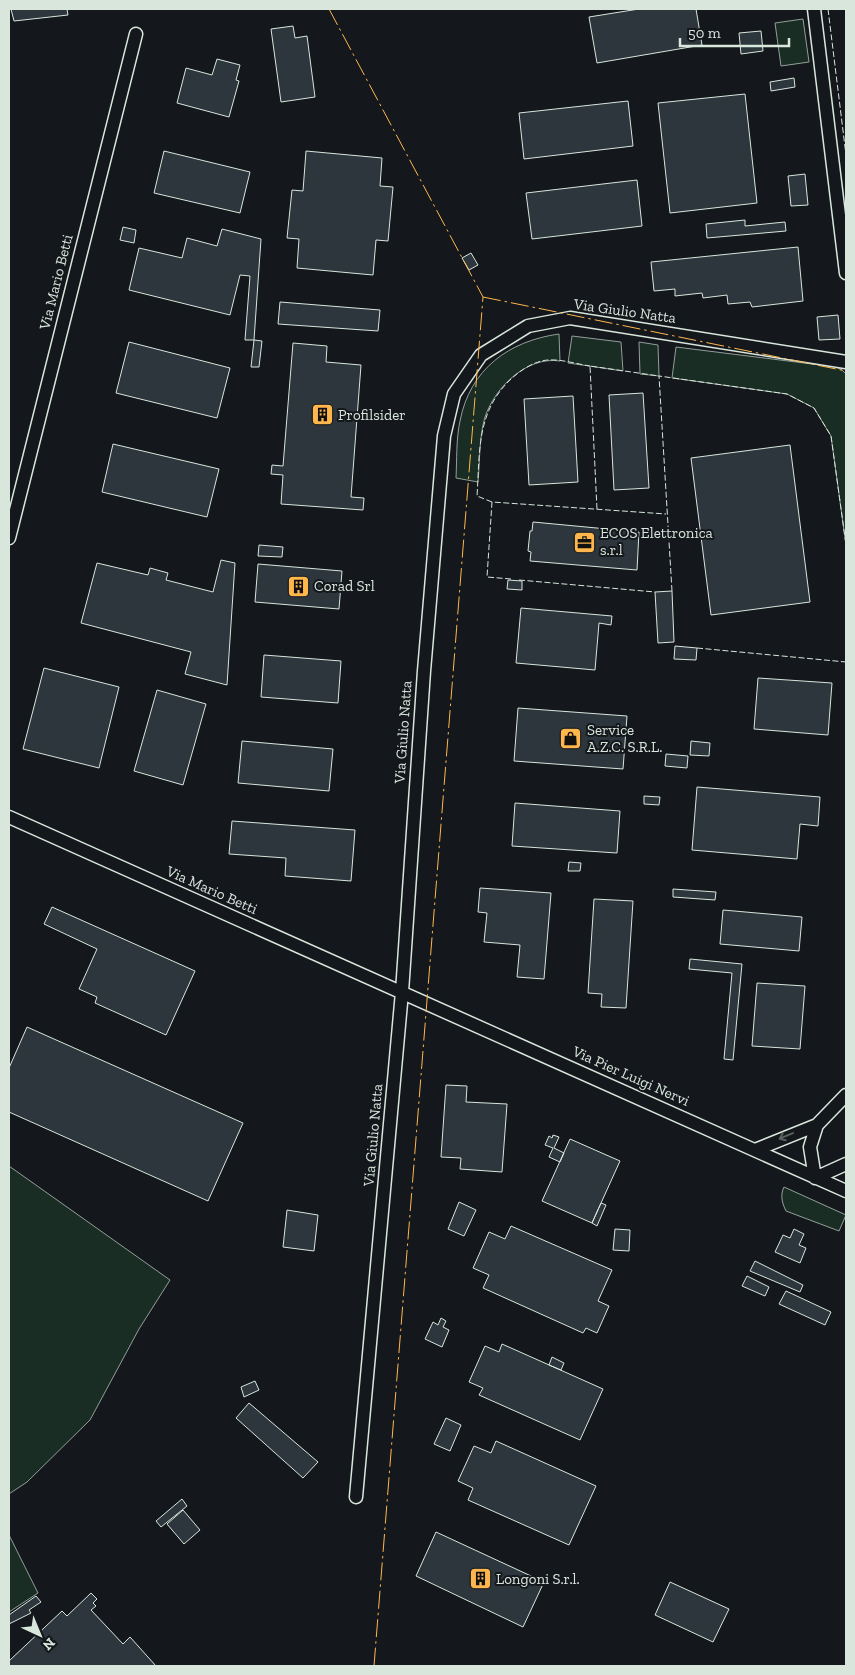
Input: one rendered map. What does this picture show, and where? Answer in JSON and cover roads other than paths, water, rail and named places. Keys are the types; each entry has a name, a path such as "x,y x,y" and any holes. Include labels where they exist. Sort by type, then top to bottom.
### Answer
{"street":[{"path":"814,9 846,273"},
{"name":"Via Mario Betti","path":"9,538 136,34"},
{"name":"Via Giulio Natta","path":"356,1497 402,992 424,671 444,436 454,394 481,354 528,326 570,318 846,362"},
{"name":"Via Mario Betti","path":"9,817 402,992"},
{"name":"Via Pier Luigi Nervi","path":"402,992 846,1191"},
{"path":"755,1150 816,1124 846,1095"},
{"path":"816,1124 810,1147 815,1178 846,1164"}],"place":[{"name":"Profilsider","path":"322,415"},
{"name":"ECOS Elettronica s.r.l","path":"584,542"},
{"name":"Corad Srl","path":"298,586"},
{"name":"Service A.Z.C. S.R.L.","path":"571,739"},
{"name":"Longoni S.r.l.","path":"480,1579"}]}
